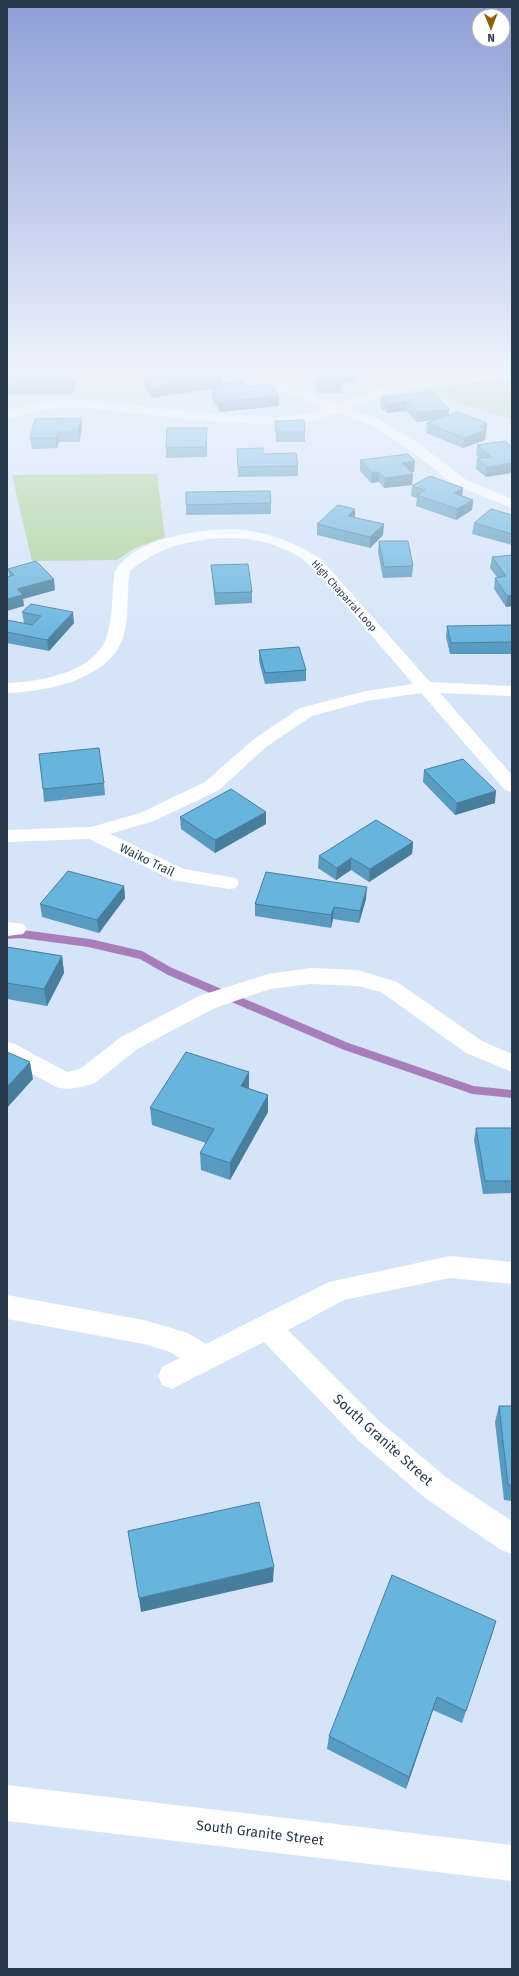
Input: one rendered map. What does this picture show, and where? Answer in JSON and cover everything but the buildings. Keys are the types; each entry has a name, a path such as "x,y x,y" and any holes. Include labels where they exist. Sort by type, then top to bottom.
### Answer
{"street":[{"path":"438,465 460,482 512,504"},
{"name":"High Chaparral Loop","path":"7,688 23,688 60,681 97,663 114,640 123,571 138,556 163,544 199,536 222,534 267,538 294,548 316,562 512,786"},
{"path":"7,836 92,833 147,817 212,786 260,743 306,712 366,696 424,687 512,692"},
{"name":"Waiko Trail","path":"92,833 179,875 229,883"},
{"path":"7,1050 64,1081 87,1077 129,1043 207,1002 268,982 310,976 358,978 389,987 474,1046 512,1063"},
{"path":"172,1376 340,1290 450,1267 512,1273"},
{"path":"7,1307 144,1332 178,1342 206,1359"},
{"name":"South Granite Street","path":"267,1327 368,1430 436,1488 512,1539"},
{"name":"South Granite Street","path":"7,1803 512,1863"}],"green space":[{"path":"157,474 165,537 135,548 117,560 32,561 12,475"}],"waterway":[{"path":"7,935 22,934 89,943 141,955 169,971 345,1046 473,1090 512,1094"}]}
